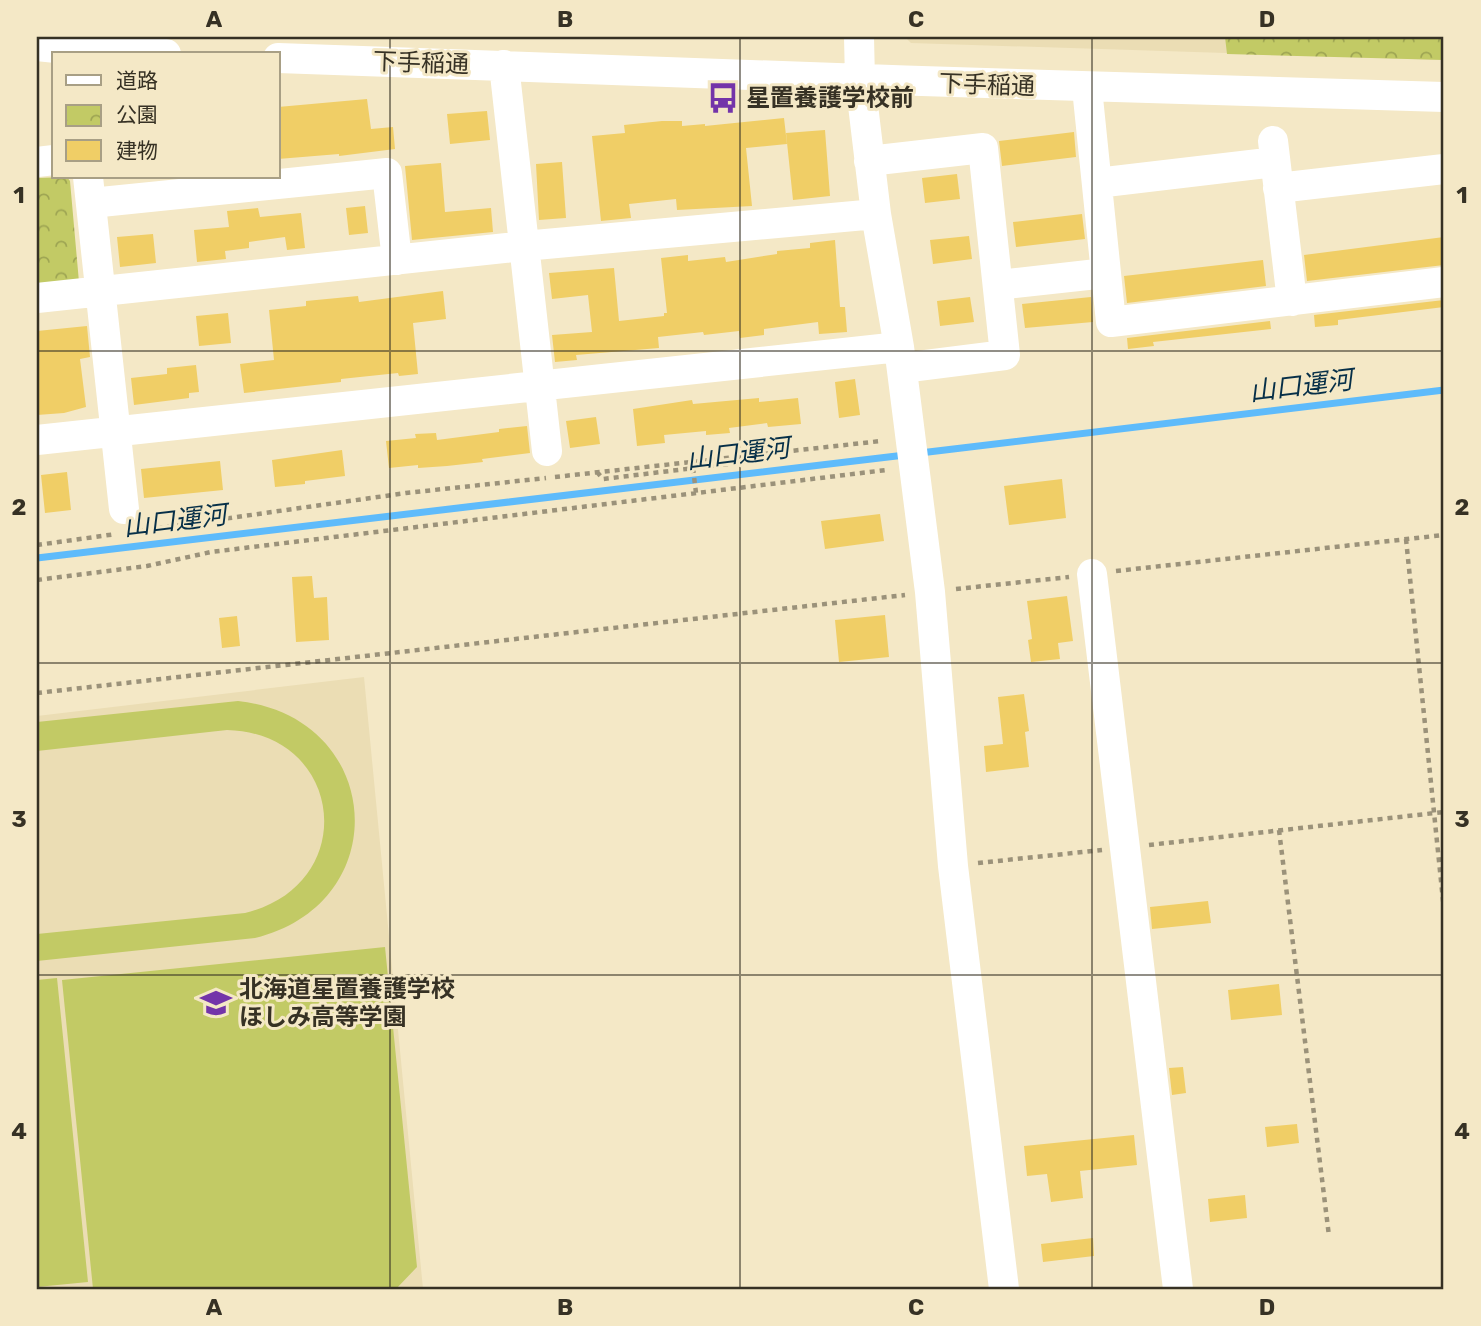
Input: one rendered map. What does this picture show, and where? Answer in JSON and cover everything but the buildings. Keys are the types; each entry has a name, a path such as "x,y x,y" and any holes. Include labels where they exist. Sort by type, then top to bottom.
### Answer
{"street":[{"path":"859,37 860,80 869,161 901,358 896,440 900,470 930,592 953,866 1004,1289"},
{"path":"37,46 143,52"},
{"name":"下手稲通","path":"280,58 385,49 505,65 1087,88 1444,97"},
{"path":"505,65 547,451"},
{"path":"1087,88 1111,322 1444,282"},
{"path":"37,440 539,385 901,358 1005,355 983,148 869,161"},
{"path":"1097,183 1275,164 1444,169"},
{"path":"1275,164 1292,300"},
{"path":"125,525 90,190 387,173 397,260"},
{"path":"37,298 524,246 876,214"},
{"path":"998,285 1106,273"},
{"path":"1092,574 1178,1289"}],"path":[{"path":"37,545 125,525 896,440"},
{"path":"597,472 603,479 728,464 730,458"},
{"path":"693,468 696,493"},
{"path":"37,580 147,566 212,552 900,470"},
{"path":"37,693 1444,535"},
{"path":"1406,539 1444,910"},
{"path":"953,866 1444,812"},
{"path":"1279,830 1329,1236"}],"shaded area":[{"path":"905,37 1444,37 1444,60 911,43"},
{"name":"北海道星置養護学校 ほしみ高等学園","path":"364,677 423,1289 37,1289 37,716"}],"green space":[{"path":"1225,37 1444,37 1444,60 1227,54"},
{"path":"37,178 68,178 70,181 79,282 37,287"},
{"path":"238,701 286,714 322,740 345,774 354,812 351,852 333,888 301,918 255,938 37,961 37,934 245,913 282,897 308,873 321,844 324,812 315,782 296,756 266,738 227,730 37,751 37,722"},
{"path":"385,947 417,1267 396,1289 93,1289 62,980"},
{"path":"57,978 88,1282 37,1287 37,980"}],"waterway":[{"name":"山口運河","path":"920,453 1444,390"},
{"name":"山口運河","path":"37,558 905,455"}],"place":[{"name":"星置養護学校前","path":"723,98"},
{"name":"北海道星置養護学校 ほしみ高等学園","path":"216,1003"}]}
